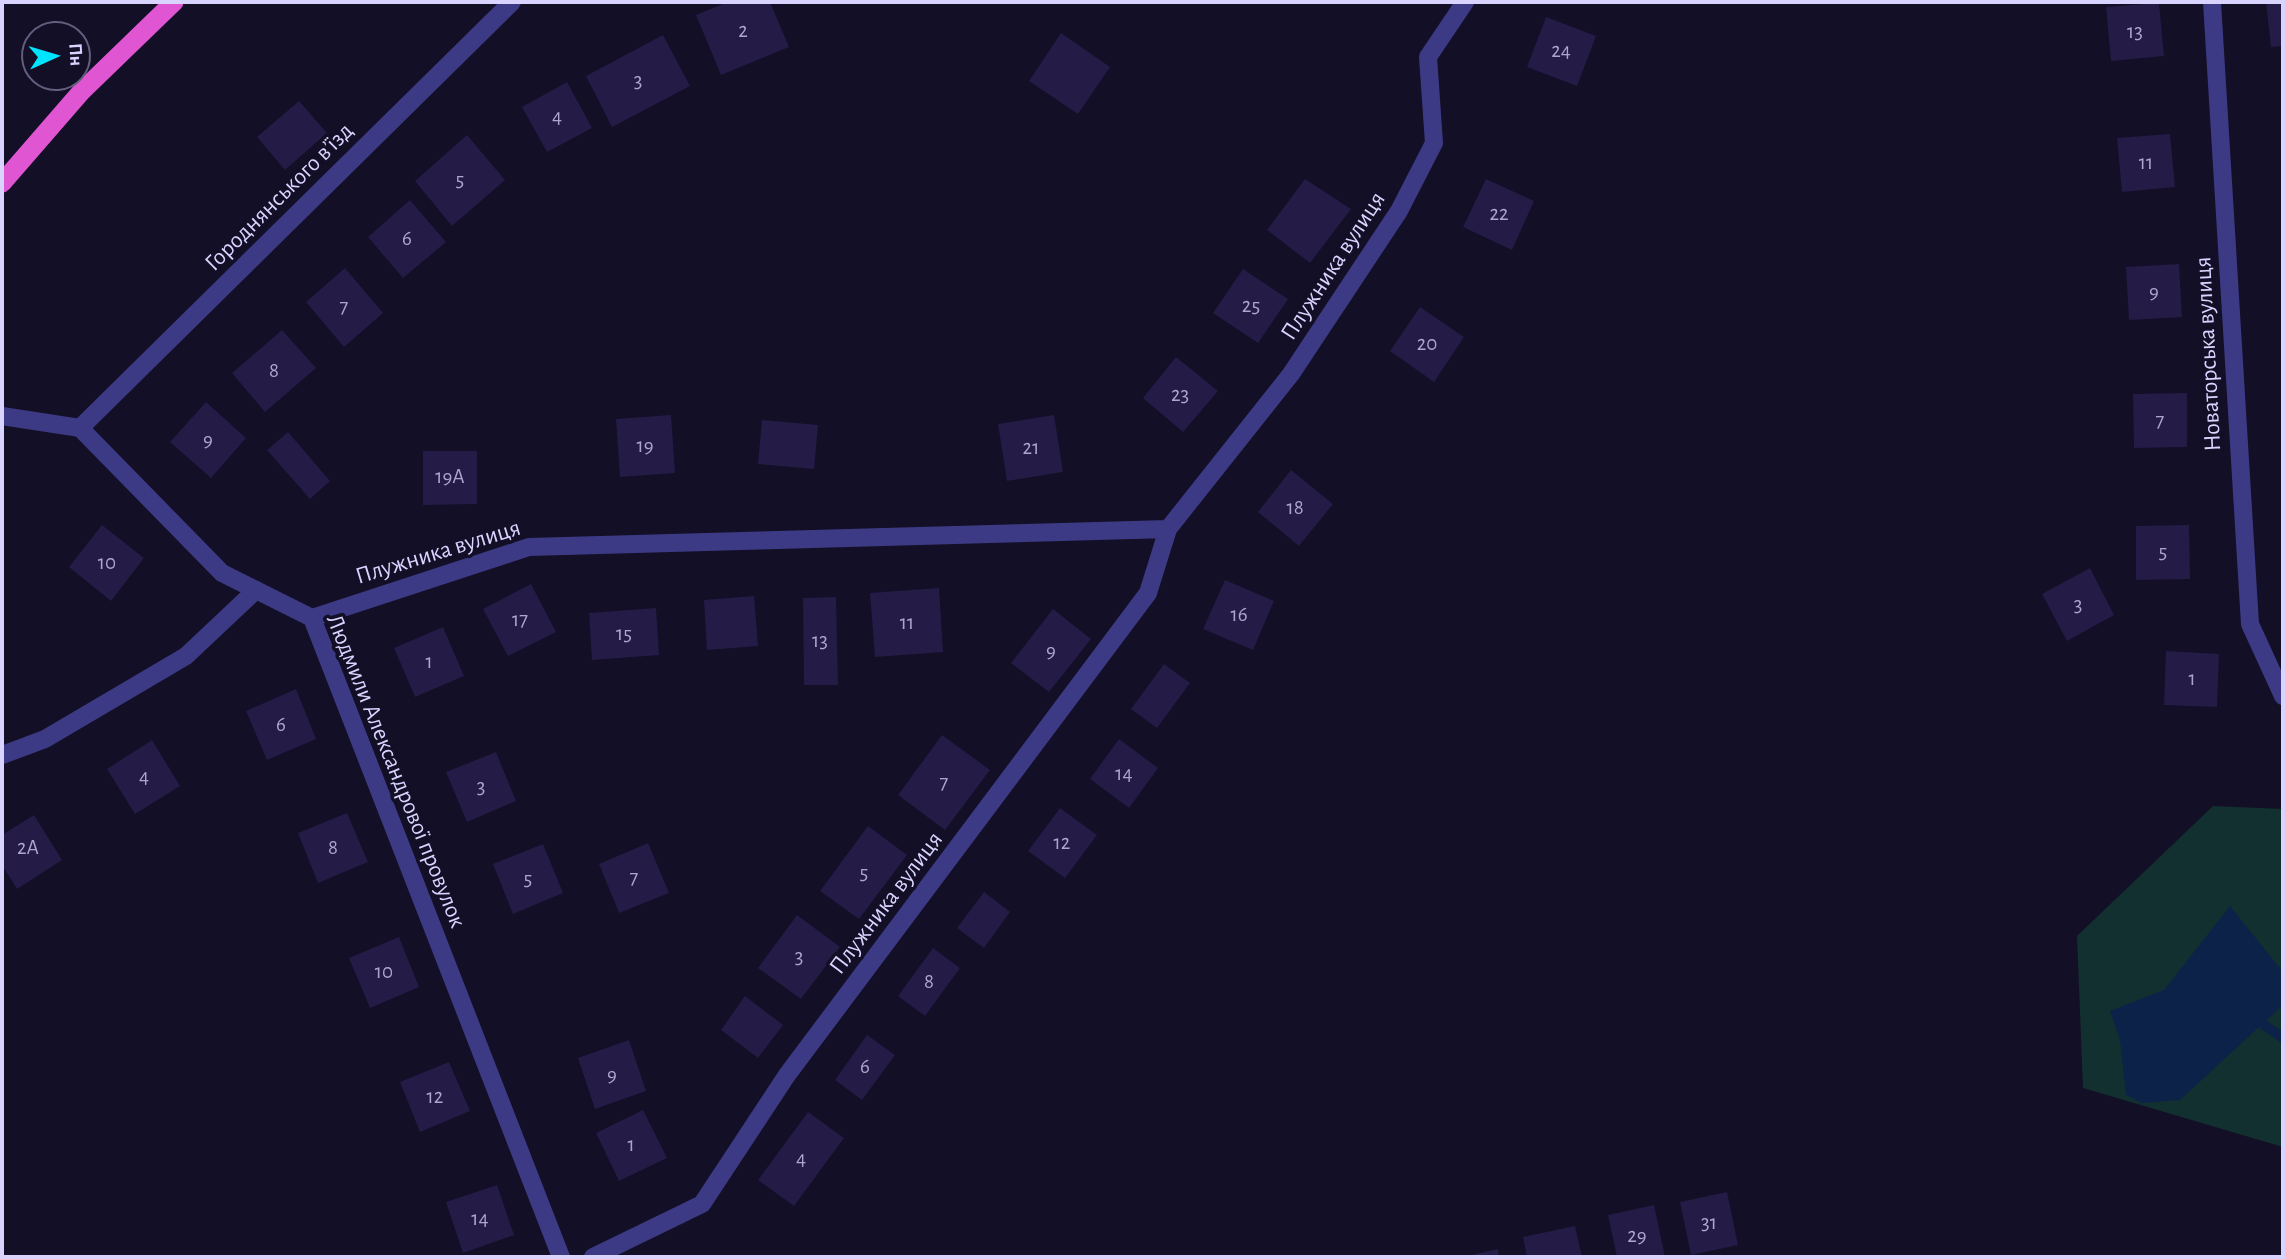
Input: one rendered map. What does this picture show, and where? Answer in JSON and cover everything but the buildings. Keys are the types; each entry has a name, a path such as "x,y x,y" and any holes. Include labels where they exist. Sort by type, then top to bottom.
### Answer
{"highway":[{"path":"2,183 81,92 174,2"}],"street":[{"name":"Городнянського в’їзд","path":"80,428 512,2"},
{"name":"Плужника вулиця","path":"593,1257 702,1204 787,1075 1148,593 1168,529 1292,374 1399,211 1434,144 1428,57 1465,2"},
{"name":"Новаторська вулиця","path":"2212,2 2249,624 2283,696"},
{"path":"2,416 80,428"},
{"name":"Людмили Александрової провулок","path":"80,428 222,573 312,618 561,1257"},
{"name":"Плужника вулиця","path":"312,618 529,547 1168,529"},
{"path":"2,755 45,738 186,656 256,590"}],"green space":[{"path":"2213,806 2283,809 2283,1147 2083,1088 2077,936"}],"water":[{"path":"2230,906 2283,972 2283,1005 2180,1100 2142,1103 2126,1095 2120,1040 2110,1011 2164,990"}],"waterway":[{"path":"2260,1022 2283,1038"}]}
